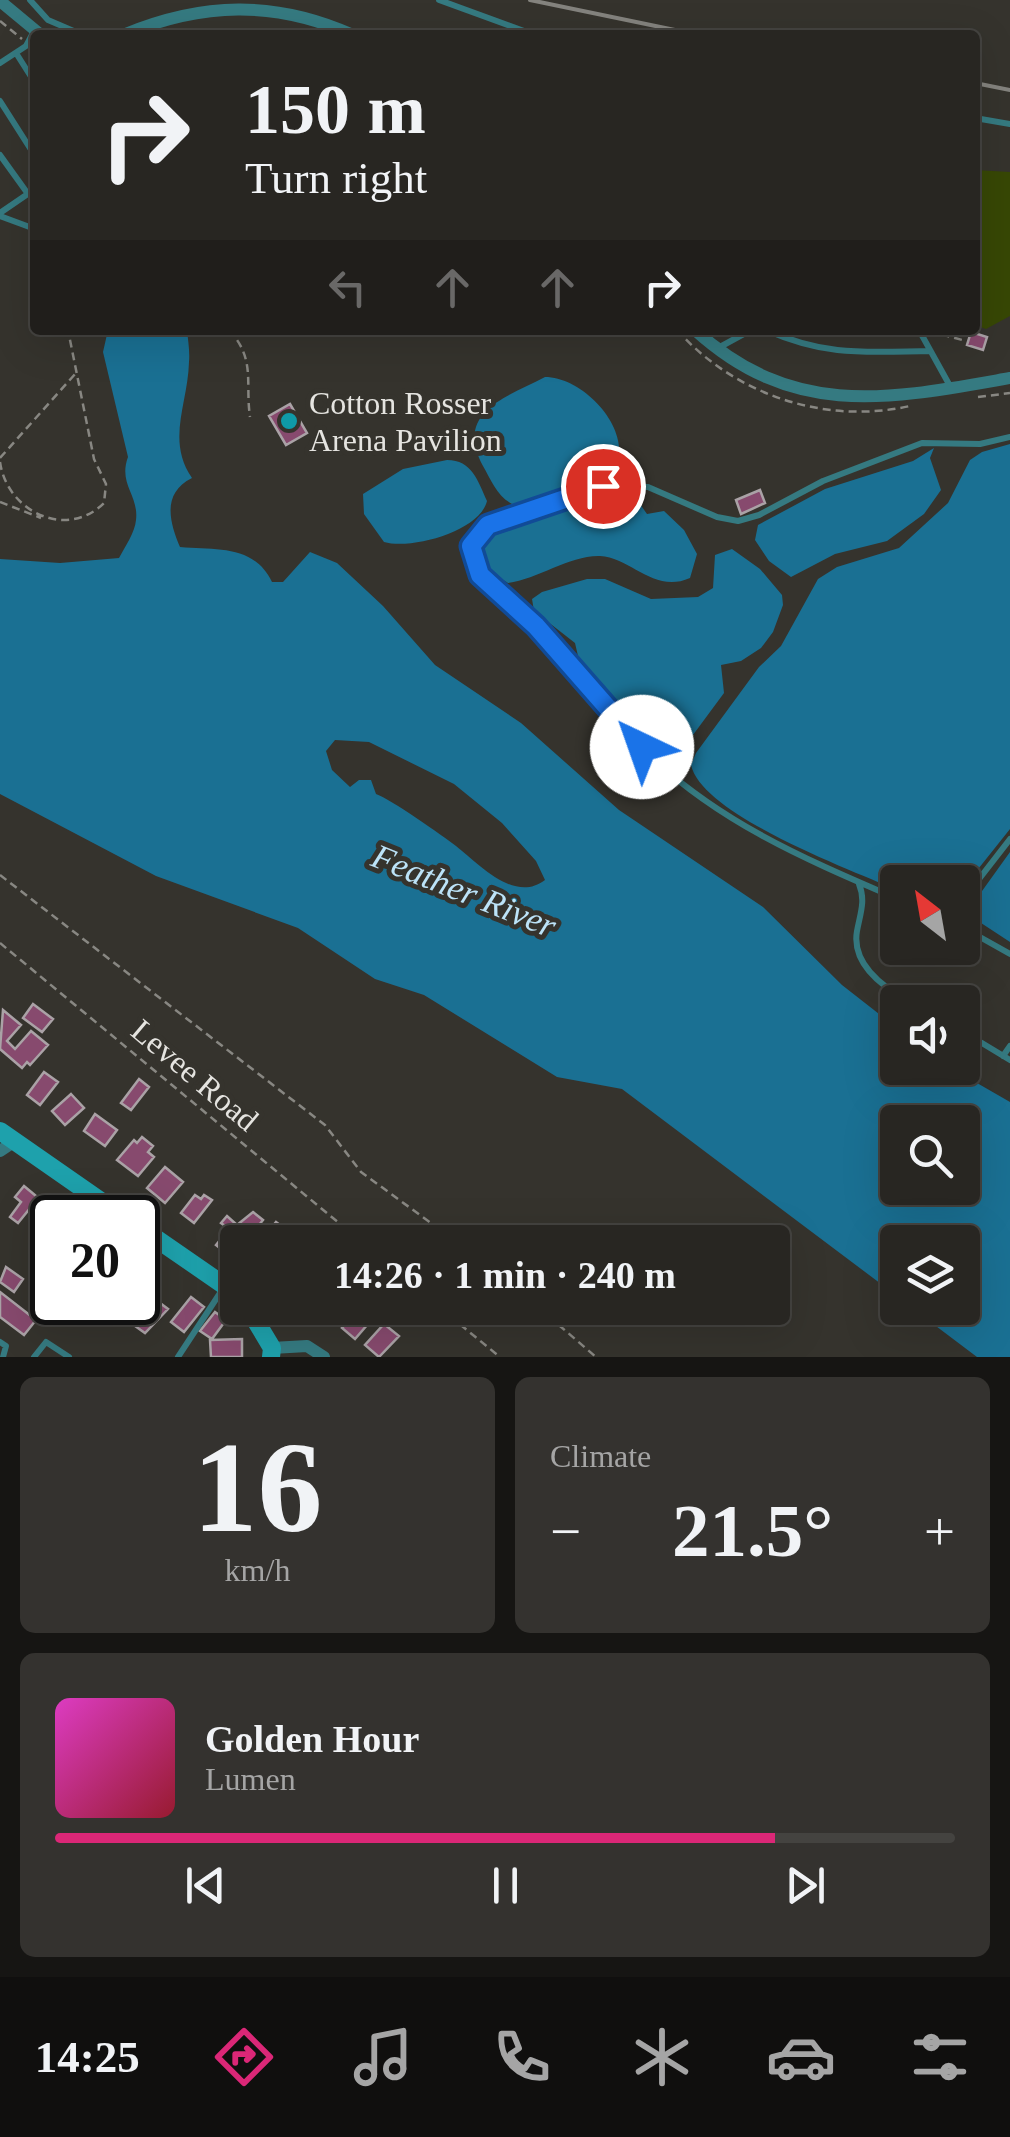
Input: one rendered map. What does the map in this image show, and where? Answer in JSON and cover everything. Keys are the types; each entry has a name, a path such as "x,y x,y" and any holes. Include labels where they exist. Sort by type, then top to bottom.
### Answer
{"main road":[{"path":"5,1141 89,1195"},
{"path":"160,1241 220,1283"},
{"path":"257,1325 272,1352"}],"street":[{"path":"0,1 30,32"},
{"path":"138,30 190,12 235,6 298,14 340,30"},
{"path":"701,335 758,374 822,395 879,398 1010,378"},
{"path":"272,1352 307,1346 324,1357"}],"lane":[{"path":"30,0 44,17 72,30"},
{"path":"439,0 521,30"},
{"path":"0,63 30,40"},
{"path":"16,52 30,75"},
{"path":"0,101 30,148"},
{"path":"980,119 1010,124"},
{"path":"0,155 30,190"},
{"path":"0,214 30,193"},
{"path":"0,214 30,226"},
{"path":"717,348 742,335"},
{"path":"777,335 801,346 832,352 930,350"},
{"path":"922,335 951,388"},
{"path":"880,891 788,852 737,823 657,762 536,626 480,575 471,546 488,525 603,486 648,487 716,518 747,520 823,481 914,446 930,442 980,444 1010,437"},
{"path":"980,878 1010,839"},
{"path":"859,882 864,900 856,936 858,955 886,985"},
{"path":"980,938 1010,954"},
{"path":"980,1042 1006,1058 1010,1046"},
{"path":"178,1357 220,1305"},
{"path":"0,1342 6,1346 2,1357"},
{"path":"34,1357 46,1342 69,1357"}],"path":[{"path":"0,22 11,34 30,36"},
{"path":"0,502 46,520 77,522 91,516 104,503 106,484 94,459 69,335"},
{"path":"231,335 250,367 246,391 250,417"},
{"path":"945,335 966,341"},
{"path":"46,520 12,492 0,460 78,372"},
{"path":"0,876 324,1125 361,1172 433,1225"},
{"name":"Levee Road","path":"0,943 341,1225"},
{"path":"461,1325 500,1357"},
{"path":"559,1325 596,1357"}],"green space":[{"path":"980,170 1010,172 1010,316 986,329 980,327"}],"water":[{"name":"Feather River","path":"107,335 188,335 188,377 179,436 184,464 192,478 176,491 171,508 180,547 245,555 272,582 283,582 310,552 337,563 383,606 435,665 521,723 619,810 763,907 842,985 880,1015 880,1085 980,1085 1010,1102 1010,1357 977,1357 935,1325 980,1325 980,1225 880,1225 880,1283 622,1089 557,1077 424,995 375,979 298,928 156,876 0,794 0,559 60,563 119,558 135,525 135,503 125,475 128,457 103,352","holes":["335,740 369,742 454,784 502,823 536,861 545,880 521,887 497,878 416,818 376,794 371,780 359,780 350,787 332,770 326,751"]},
{"path":"545,377 572,384 597,403 614,429 619,457 600,473 570,489 512,504 498,492 483,466 475,432 488,409"},
{"path":"1010,444 1010,829 980,867 880,865 880,883 749,821 701,784 691,765 759,667 781,646 818,579 837,567 899,548 948,503 970,460"},
{"path":"934,448 930,458 941,490 924,514 887,541 835,554 791,577 769,561 755,540 758,525 825,489 913,461"},
{"path":"447,460 463,464 473,473 487,501 482,512 443,536 411,543 384,542 364,514 363,494 403,469"},
{"path":"627,493 635,497 647,514 664,511 684,530 697,554 690,578 665,582 600,556 577,559 508,583 484,561 489,538 513,524"},
{"path":"732,549 760,569 782,595 783,605 773,632 761,648 741,661 721,665 724,693 673,762 614,704 578,656 575,643 534,611 532,599 542,592 587,579 605,579 651,599 698,597 713,588 715,555"},
{"path":"1010,852 1010,942 980,922 980,894"}],"building":[{"path":"970,335 987,337 983,350 967,345"},
{"path":"290,404 307,433 286,445 269,416"},
{"path":"760,490 765,503 741,514 736,500"},
{"path":"33,1004 53,1019 42,1032 23,1018"},
{"path":"3,1010 21,1025 7,1041 15,1049 31,1031 48,1045 30,1065 27,1062 22,1068 0,1049"},
{"path":"44,1072 58,1082 40,1105 27,1095"},
{"path":"139,1079 149,1087 131,1110 121,1103"},
{"path":"71,1094 84,1108 65,1125 52,1111"},
{"path":"95,1114 117,1130 105,1146 84,1131"},
{"path":"142,1137 153,1146 148,1152 154,1157 138,1176 117,1160 134,1140 137,1143"},
{"path":"165,1167 183,1182 165,1203 147,1188"},
{"path":"24,1186 35,1195 30,1195 30,1208 18,1223 10,1217 21,1202 15,1197"},
{"path":"195,1195 212,1200 194,1223 181,1213"},
{"path":"253,1212 263,1220 259,1225 237,1225"},
{"path":"227,1216 237,1225 221,1223"},
{"path":"6,1267 23,1279 14,1292 0,1282"},
{"path":"0,1292 30,1315 32,1325 24,1335 0,1317"},
{"path":"191,1297 204,1307 184,1332 171,1322"},
{"path":"215,1312 220,1316 222,1325 212,1339 200,1331"},
{"path":"136,1325 153,1325 145,1333"},
{"path":"345,1325 367,1325 355,1339 342,1328"},
{"path":"383,1325 399,1336 379,1357 365,1345"},
{"path":"242,1339 242,1357 211,1357 210,1340"}],"railway":[{"path":"530,0 675,30"},
{"path":"980,84 1010,90"}],"place":[{"name":"Cotton Rosser Arena Pavilion","path":"289,421"}],"route":[{"path":"603,486 488,525 475,537 471,556 480,575 536,626 642,747"}]}
